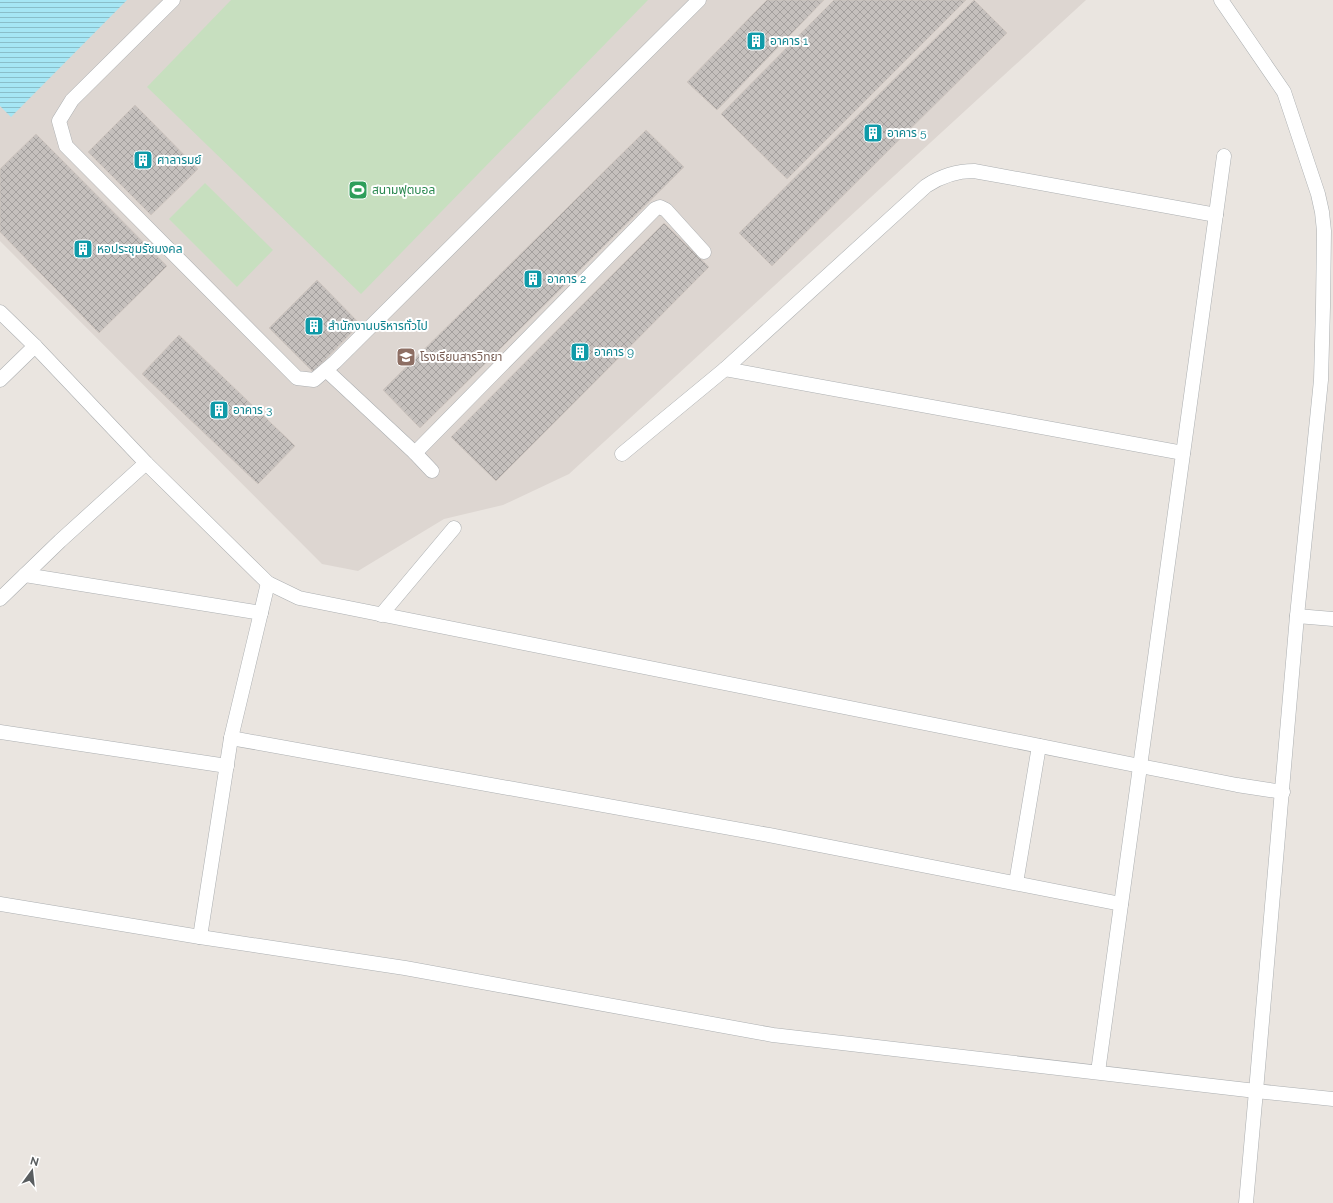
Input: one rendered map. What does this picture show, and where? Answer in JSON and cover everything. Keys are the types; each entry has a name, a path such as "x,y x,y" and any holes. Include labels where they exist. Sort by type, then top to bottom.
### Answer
{"lane":[{"path":"173,0 72,100 60,121 66,146 297,378 314,380 326,370 699,0"},
{"path":"1228,2 1284,92 1318,194 1328,212 1324,231 1324,299 1321,380 1297,616 1283,792 1246,1203"},
{"path":"1098,1072 1224,156"},
{"path":"622,454 725,369 926,186 938,178 960,171 974,171 1216,215"},
{"path":"415,453 655,209 660,207 666,210 704,252"},
{"path":"0,312 35,346 146,463 268,583 299,598 1140,766 1237,785 1283,792"},
{"path":"0,380 35,346"},
{"path":"725,369 1183,453"},
{"path":"326,370 415,453 432,471"},
{"path":"0,599 65,536 146,463"},
{"path":"381,615 454,528"},
{"path":"25,575 261,613"},
{"path":"200,937 231,738 268,583"},
{"path":"1297,616 1333,619"},
{"path":"0,732 227,766"},
{"path":"231,738 761,834 1122,904"},
{"path":"1016,883 1039,746"},
{"path":"0,904 200,937 405,968 773,1035 1333,1099"}],"shaded area":[{"name":"โรงเรียนสารวิทยา","path":"0,0 1086,0 569,474 503,505 444,519 358,571 322,564 0,241"}],"green space":[{"name":"สนามฟุตบอล","path":"231,0 648,0 361,294 147,87"},
{"path":"205,183 273,250 237,287 169,219"}],"water":[{"path":"0,0 127,0 11,117 0,106"}],"building":[{"name":"อาคาร 1","path":"767,0 824,0 717,110 687,82"},
{"path":"834,0 966,0 787,179 721,114"},
{"name":"อาคาร 5","path":"974,0 1007,33 772,266 739,233"},
{"name":"ศาลารมย์","path":"135,105 198,169 151,215 88,152"},
{"name":"อาคาร 2","path":"646,130 684,167 420,428 383,390"},
{"name":"หอประชุมรัชมงคล","path":"36,134 167,266 99,333 0,232 0,169"},
{"name":"อาคาร 9","path":"664,223 709,267 496,481 451,437"},
{"name":"สำนักงานบริหารทั่วไป","path":"317,280 360,324 313,372 269,328"},
{"name":"อาคาร 3","path":"179,335 295,446 258,484 142,374"}],"place":[{"name":"อาคาร 1","path":"756,41"},
{"name":"อาคาร 5","path":"873,133"},
{"name":"ศาลารมย์","path":"143,160"},
{"name":"สนามฟุตบอล","path":"358,190"},
{"name":"หอประชุมรัชมงคล","path":"83,249"},
{"name":"อาคาร 2","path":"533,279"},
{"name":"สำนักงานบริหารทั่วไป","path":"314,326"},
{"name":"อาคาร 9","path":"580,352"},
{"name":"โรงเรียนสารวิทยา","path":"406,357"},
{"name":"อาคาร 3","path":"219,410"}]}
